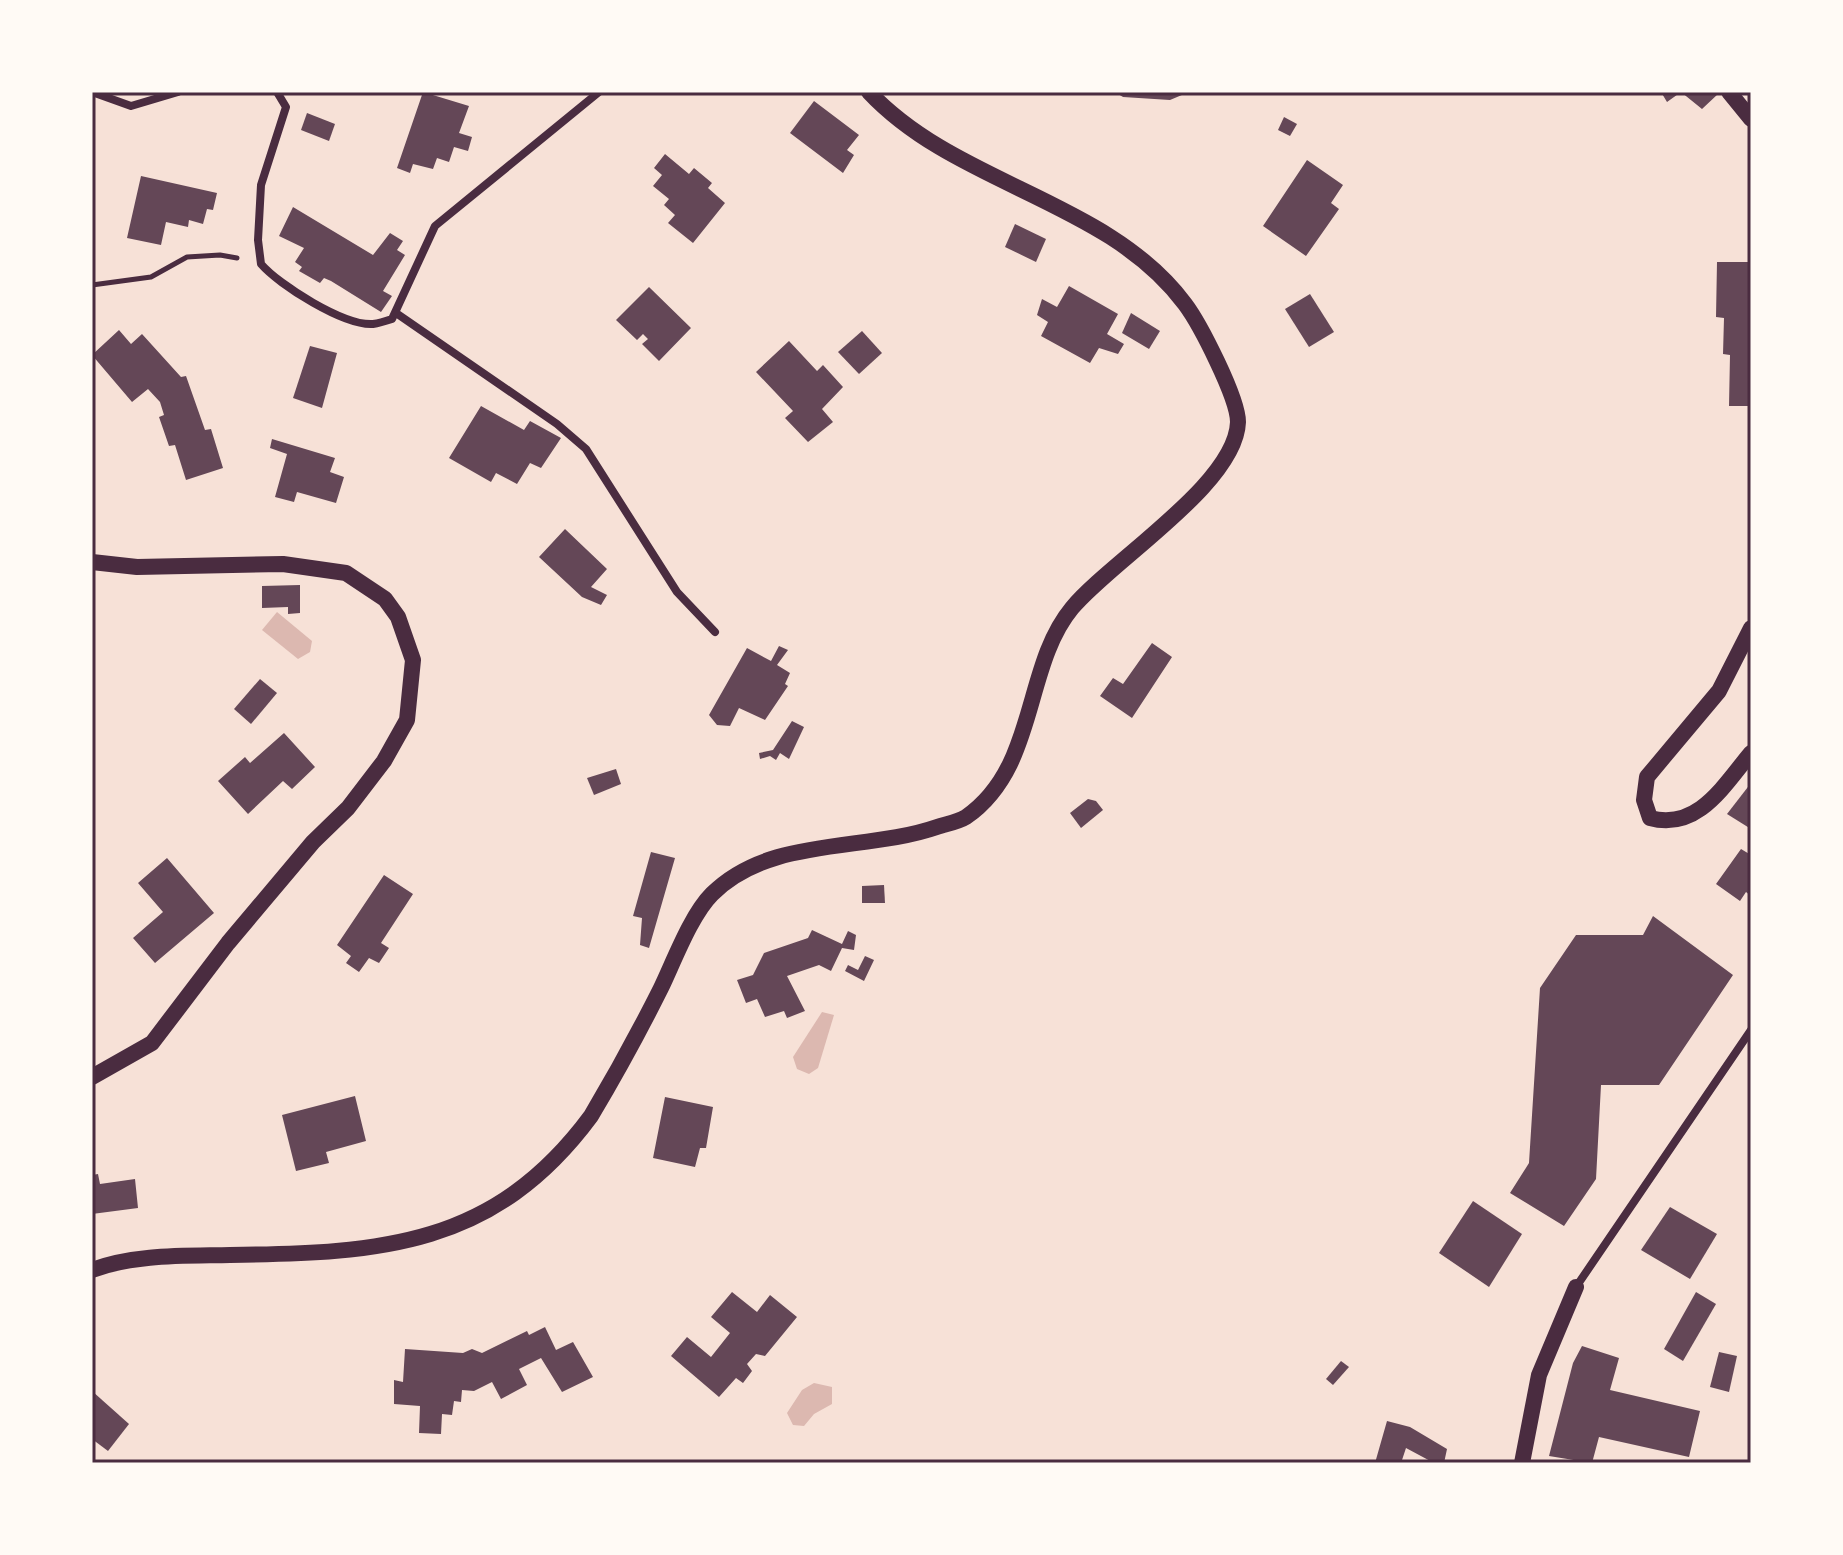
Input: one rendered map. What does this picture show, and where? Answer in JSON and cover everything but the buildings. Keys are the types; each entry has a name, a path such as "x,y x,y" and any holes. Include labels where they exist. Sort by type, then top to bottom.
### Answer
{"main road":[{"path":"92,1270 114,1262 187,1256 362,1250 456,1227 501,1204 542,1173 568,1147 591,1116 711,895 745,870 793,853 915,835 965,818 999,784 1020,742 1055,636 1071,609 1208,483 1227,456 1238,421 1213,349 1184,302 1139,255 1116,238 968,164 888,112 869,92"},
{"path":"1729,92 1751,119"},
{"path":"92,562 137,567 283,564 346,573 385,599 398,617 413,660 407,720 384,761 348,808 313,842 228,943 152,1043 92,1077"},
{"path":"1751,628 1719,691 1647,777 1644,800 1650,818 1667,823 1688,818 1708,804 1751,753"},
{"path":"1522,1463 1539,1375 1576,1287"}],"street":[{"path":"92,92 131,106 178,92"},
{"path":"277,92 286,107 261,185 258,240 261,264 286,287 342,315 371,324 392,319 396,313 435,226 599,92"},
{"path":"396,313 557,424 586,449 677,592 715,632"},
{"path":"1576,1287 1751,1030"}],"path":[{"path":"92,285 151,277 187,257 220,255 261,264"}],"shaded area":[{"path":"277,612 312,641 310,652 298,659 262,630"},
{"path":"822,1012 834,1015 818,1068 809,1074 797,1069 793,1057"},
{"path":"814,1383 832,1387 832,1404 814,1414 804,1426 793,1425 787,1413 802,1390"}]}
